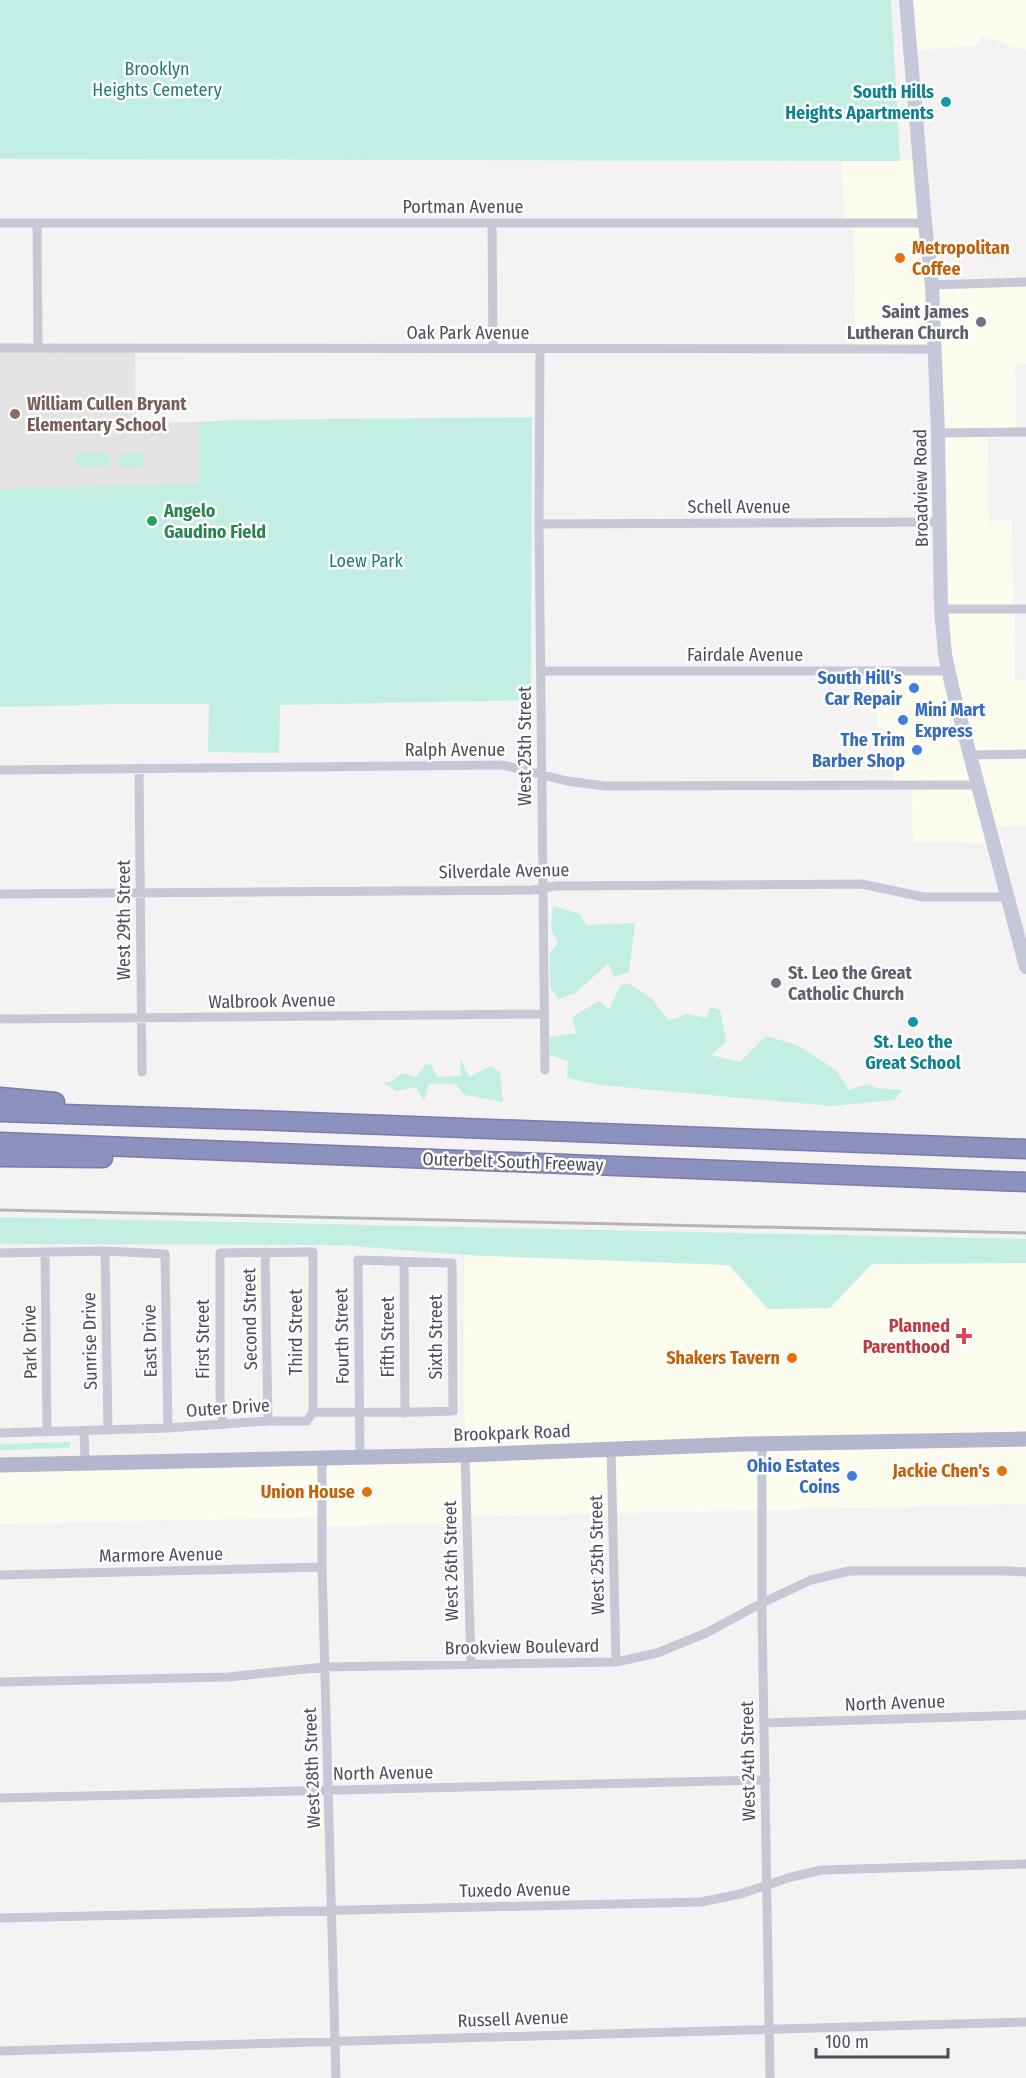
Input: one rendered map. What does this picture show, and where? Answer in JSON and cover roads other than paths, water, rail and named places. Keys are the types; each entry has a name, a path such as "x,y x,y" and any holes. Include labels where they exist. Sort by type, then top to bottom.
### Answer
{"highway":[{"path":"0,1097 33,1101 180,1107 251,1119"},
{"name":"Outerbelt South Freeway","path":"0,1112 251,1119 1026,1149"},
{"name":"Outerbelt South Freeway","path":"0,1142 1026,1182"},
{"path":"0,1157 156,1158 243,1151"}],"main road":[{"name":"Broadview Road","path":"906,0 932,285 936,349 941,609 948,672 1008,897 1021,929 1026,967"},
{"name":"Brookpark Road","path":"0,1465 1026,1439"}],"street":[{"name":"Portman Avenue","path":"0,223 925,223"},
{"path":"37,223 38,348"},
{"path":"492,224 493,349"},
{"path":"932,285 1026,282"},
{"name":"Oak Park Avenue","path":"0,348 936,349"},
{"name":"West 25th Street","path":"540,349 539,524 545,1070"},
{"path":"938,433 1026,432"},
{"name":"Schell Avenue","path":"539,524 940,522"},
{"path":"941,609 1026,609"},
{"name":"Fairdale Avenue","path":"541,671 948,672"},
{"path":"970,755 1026,753"},
{"name":"Ralph Avenue","path":"0,770 503,765 567,781 605,786 979,785"},
{"name":"West 29th Street","path":"139,768 142,1072"},
{"name":"Silverdale Avenue","path":"0,894 532,890 542,888 862,884 922,897 1008,897"},
{"name":"Walbrook Avenue","path":"0,1019 543,1014"},
{"path":"0,1253 105,1251"},
{"name":"East Drive","path":"105,1251 165,1254 168,1428"},
{"name":"Sunrise Drive","path":"105,1251 108,1430"},
{"name":"Park Drive","path":"45,1252 47,1432"},
{"name":"Third Street","path":"265,1252 313,1252 313,1412"},
{"name":"First Street","path":"223,1425 220,1397 220,1253 265,1252"},
{"name":"Second Street","path":"265,1252 268,1421"},
{"name":"Fourth Street","path":"360,1457 358,1260 404,1262"},
{"name":"Sixth Street","path":"404,1262 452,1263 453,1412"},
{"name":"Fifth Street","path":"404,1262 405,1413"},
{"name":"Outer Drive","path":"0,1433 308,1421 313,1412 453,1412"},
{"path":"84,1431 85,1463"},
{"name":"West 24th Street","path":"762,1444 762,1603 770,2078"},
{"name":"West 25th Street","path":"611,1448 616,1662"},
{"name":"West 26th Street","path":"465,1455 471,1665"},
{"name":"West 28th Street","path":"322,1457 322,1567 336,2078"},
{"name":"Marmore Avenue","path":"0,1575 322,1567"},
{"name":"Brookview Boulevard","path":"0,1682 228,1677 325,1667 616,1662 657,1653 706,1632 811,1580 849,1571 1026,1572"},
{"name":"North Avenue","path":"764,1723 1026,1715"},
{"name":"North Avenue","path":"0,1798 766,1780"},
{"name":"Tuxedo Avenue","path":"0,1918 701,1902 740,1894 791,1877 822,1870 1026,1864"},
{"name":"Russell Avenue","path":"0,2051 1026,2022"}],"railway":[{"path":"0,1210 1026,1233"}],"place":[{"name":"South Hills Heights Apartments","path":"946,102"},
{"name":"Metropolitan Coffee","path":"900,258"},
{"name":"Saint James Lutheran Church","path":"981,322"},
{"name":"William Cullen Bryant Elementary School","path":"15,414"},
{"name":"Angelo Gaudino Field","path":"152,521"},
{"name":"South Hill's Car Repair","path":"914,688"},
{"name":"Mini Mart Express","path":"903,720"},
{"name":"The Trim Barber Shop","path":"917,750"},
{"name":"St. Leo the Great Catholic Church","path":"776,983"},
{"name":"St. Leo the Great School","path":"913,1022"},
{"name":"Planned Parenthood","path":"964,1336"},
{"name":"Shakers Tavern","path":"792,1358"},
{"name":"Jackie Chen's","path":"1002,1471"},
{"name":"Ohio Estates Coins","path":"852,1476"},
{"name":"Union House","path":"367,1492"}],"park label":[{"name":"Brooklyn Heights Cemetery","path":"157,79"},
{"name":"Loew Park","path":"366,561"}]}
